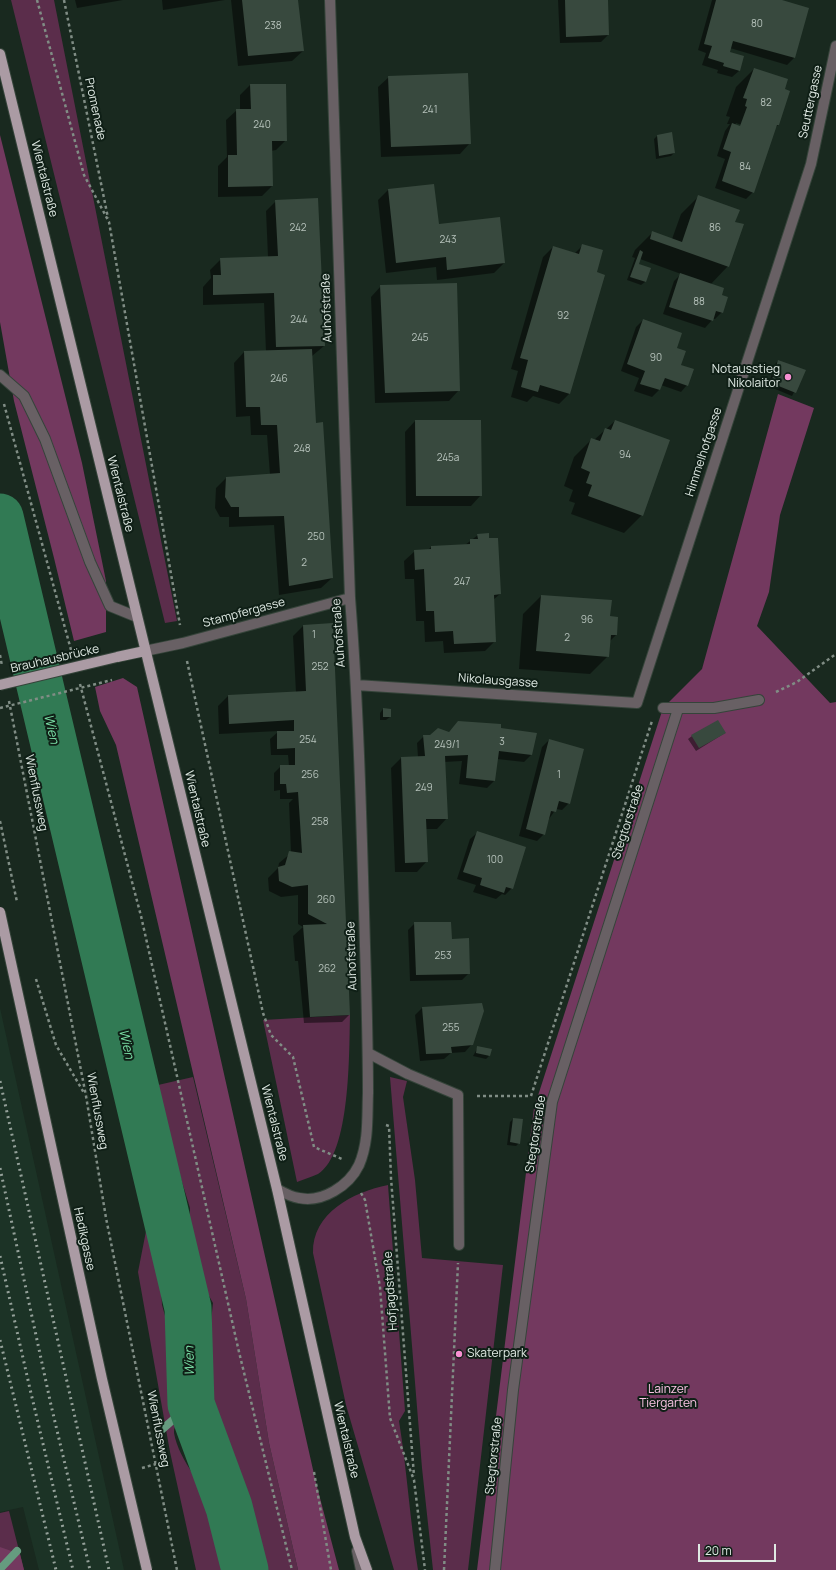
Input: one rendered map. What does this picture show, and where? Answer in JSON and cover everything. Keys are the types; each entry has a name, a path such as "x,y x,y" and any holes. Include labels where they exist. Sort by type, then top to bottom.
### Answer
{"main road":[{"name":"Wientalstraße","path":"0,54 277,1189 355,1537 367,1570"},
{"name":"Brauhausbrücke","path":"0,685 146,651"},
{"name":"Hadikgasse","path":"0,912 102,1379 146,1570"}],"street":[{"name":"Auhofstraße","path":"277,1189 299,1198 313,1199 329,1194 352,1177 363,1153 367,1135 368,1113 368,1053 356,685 350,598 330,0"},
{"name":"Seuttergasse","path":"811,164 836,46"},
{"name":"Himmelhofgasse","path":"637,703 811,164"},
{"path":"0,375 24,396 45,439 90,562 110,606 137,617"},
{"name":"Stampfergasse","path":"146,651 183,643 350,598"},
{"name":"Nikolausgasse","path":"356,685 637,703"},
{"path":"663,708 714,708 759,700"},
{"name":"Stegtorstraße","path":"495,1570 514,1390 552,1102 678,709"},
{"path":"368,1053 408,1074 458,1095 459,1245"},
{"path":"355,1537 360,1570"}],"path":[{"path":"37,0 84,175 109,222"},
{"name":"Promenade","path":"64,0 109,222 183,643"},
{"path":"2,396 72,656"},
{"path":"759,700 797,682 836,654"},
{"path":"0,655 3,671"},
{"name":"Hofjagdstraße","path":"186,658 263,1013 271,1035 293,1057 314,1147 341,1158 365,1200 380,1287 390,1418 414,1480"},
{"path":"78,678 141,916 239,1352 292,1570"},
{"path":"0,708 114,679"},
{"name":"Wienflussweg","path":"8,694 86,1096 106,1218 177,1570"},
{"path":"458,1095 531,1096 654,714"},
{"path":"0,821 18,904"},
{"path":"33,971 56,1045 86,1096"},
{"name":"Hofjagdstraße","path":"368,1113 389,1126 391,1178 414,1480 425,1570"},
{"path":"444,1570 459,1245"},
{"path":"139,1468 156,1464"},
{"path":"314,1472 332,1570"}],"shaded area":[{"path":"11,0 54,0 177,621 165,623"},
{"path":"0,1008 124,1570 39,1570 23,1507 0,1512"},
{"path":"350,1015 346,1100 337,1146 329,1163 318,1174 297,1182 263,1020"},
{"path":"193,1077 246,1299 269,1443 298,1570 263,1570 246,1516 212,1428 204,1387 213,1303 198,1276 189,1243 190,1208 178,1169 158,1085"},
{"name":"Skaterpark","path":"390,1077 407,1081 403,1097 415,1180 422,1258 503,1265 468,1570 433,1570 422,1468"},
{"path":"388,1185 405,1411 399,1421 418,1570 394,1570 346,1405 313,1253 314,1239 319,1226 327,1216 349,1199 361,1193"},
{"path":"147,1226 159,1248 162,1305 167,1323 177,1334 171,1368 186,1412 175,1427 174,1433 186,1464 205,1493 214,1513 228,1570 196,1570 170,1452 138,1272"},
{"path":"9,1511 24,1570 0,1570 0,1513"}],"green space":[{"path":"0,135 82,463 106,581 106,632 74,641 14,401 0,322"},
{"name":"Lainzer Tiergarten","path":"778,394 814,408 780,515 769,592 757,626 830,703 836,702 836,1570 477,1570 534,1108 663,708 702,669"},
{"path":"123,678 137,687 316,1483 339,1570 298,1570 269,1443 246,1299 116,745 100,711 95,687"},
{"path":"0,1547 20,1554 24,1570 0,1570"}],"building":[{"path":"242,0 298,0 304,51 248,56"},
{"path":"565,0 608,0 609,35 566,37"},
{"path":"716,0 782,0 809,8 795,58 733,41 730,52 744,56 740,71 723,66 724,63 708,58 712,46 704,44"},
{"path":"754,68 788,79 785,89 790,91 754,193 722,181 731,152 723,149 732,123 740,126 747,107 745,106 747,99 743,98"},
{"path":"468,73 471,144 391,147 388,76"},
{"path":"250,84 286,84 287,141 272,141 273,186 228,187 228,155 237,155 236,109 251,109"},
{"path":"672,132 675,153 659,156 657,135"},
{"path":"434,184 439,224 500,217 505,263 447,270 446,257 396,263 388,189"},
{"path":"698,195 740,210 735,222 744,224 729,267 650,239 652,231 682,242"},
{"path":"318,198 325,346 276,347 274,293 213,295 213,275 221,275 220,258 278,256 275,200"},
{"path":"582,244 603,250 597,272 605,275 570,394 540,385 538,392 521,387 528,360 520,358 553,246 579,254"},
{"path":"640,250 643,252 639,264 651,268 646,282 630,277"},
{"path":"680,273 724,288 722,295 728,297 723,313 716,311 713,321 669,307"},
{"path":"457,283 460,391 385,393 380,285"},
{"path":"643,319 682,333 677,348 686,351 681,365 694,369 688,386 665,378 660,390 640,384 645,371 627,364"},
{"path":"312,349 316,423 323,422 333,578 289,586 284,516 239,517 239,507 231,507 225,497 226,477 280,473 277,425 261,425 260,407 246,407 244,351"},
{"name":"Notausstieg Nikolaitor","path":"778,360 806,370 796,393 771,383"},
{"path":"415,420 481,420 482,496 416,496"},
{"path":"615,420 670,440 643,516 588,496 592,485 586,483 590,472 581,468 591,438 600,441 605,428 611,430"},
{"path":"489,533 489,538 498,538 501,594 494,595 496,642 454,644 453,631 435,632 434,611 426,611 424,569 415,570 414,550 431,549 431,546 470,544 470,539 478,539 477,534"},
{"path":"541,595 612,600 610,616 618,617 617,635 611,635 609,657 536,651"},
{"path":"333,623 350,1015 310,1017 303,925 327,924 308,914 308,885 292,887 279,881 278,867 285,865 289,851 302,853 298,792 287,793 286,784 280,784 280,765 295,765 295,748 277,749 277,731 294,731 294,720 229,724 228,695 306,691 303,625"},
{"path":"383,708 391,709 391,717 383,717"},
{"path":"718,720 726,733 699,748 691,735"},
{"path":"458,721 501,724 501,728 537,733 532,755 499,751 495,781 466,778 468,755 445,756 448,819 426,819 428,862 405,863 401,757 425,756 423,735 430,735 438,728 449,732"},
{"path":"549,739 584,749 570,804 559,801 556,812 551,811 545,835 526,829"},
{"path":"477,831 526,847 513,889 506,887 504,893 480,885 482,878 463,872"},
{"path":"414,922 451,922 452,939 469,938 470,974 416,975"},
{"path":"482,1003 484,1011 473,1045 451,1047 452,1053 426,1054 422,1007"},
{"path":"477,1046 492,1049 490,1056 476,1053"},
{"path":"513,1118 523,1119 520,1144 510,1142"}],"waterway":[{"name":"Wien","path":"0,517 188,1308 191,1404 229,1507 245,1570"},
{"path":"158,1433 191,1404"},
{"path":"0,1569 17,1551"}],"railway":[{"path":"0,1081 109,1570"},
{"path":"0,1168 51,1405 90,1570"},
{"path":"0,1256 73,1570"},
{"path":"0,1340 56,1570"}],"place":[{"name":"Notausstieg Nikolaitor","path":"788,377"},
{"name":"Skaterpark","path":"459,1354"}]}
